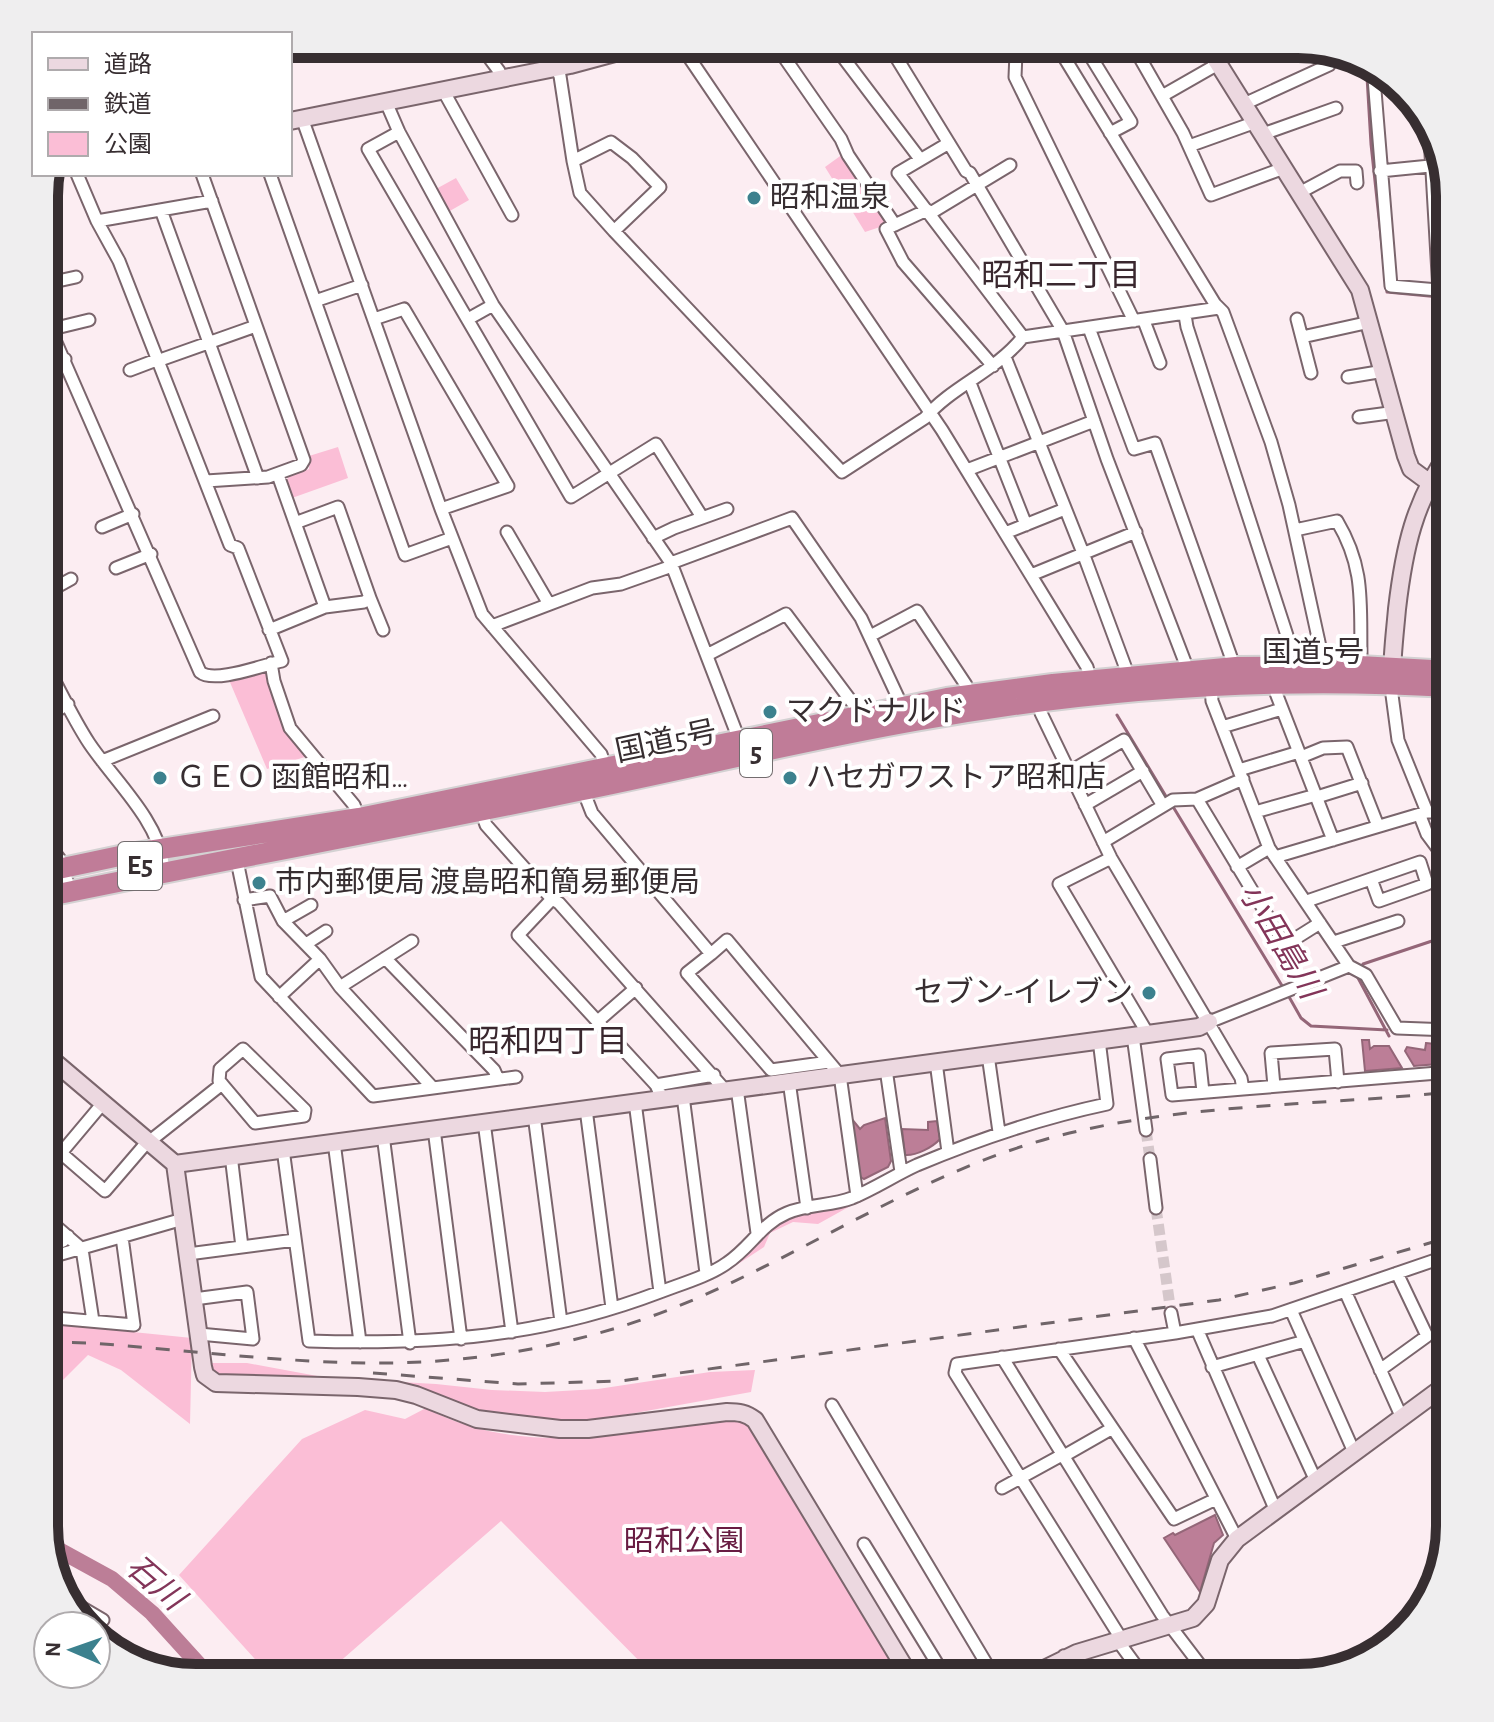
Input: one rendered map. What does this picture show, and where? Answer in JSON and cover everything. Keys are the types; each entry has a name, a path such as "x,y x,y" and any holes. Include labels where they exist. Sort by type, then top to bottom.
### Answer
{"highway":[{"name":"国道5号","path":"1093,689 1129,677 1271,665 1324,665 1392,682 1436,674"},
{"name":"国道5号","path":"234,849 359,818 583,790 902,706 1093,689 1392,682 1436,686"},
{"name":"国道5号","path":"61,878 478,803 606,768 916,720 1035,695"},
{"name":"E5","path":"61,878 162,856 216,856 234,849"}],"street":[{"path":"489,58 499,71"},
{"path":"552,58 558,68 580,193 842,472 993,366 1023,337 1219,308"},
{"path":"596,58 296,120 362,285 441,509 482,614 601,754 606,768"},
{"path":"689,58 967,470 1087,667 1093,689"},
{"path":"785,58 895,225"},
{"path":"844,58 920,159"},
{"path":"897,58 977,185 1063,331 1188,670"},
{"path":"1016,58 1015,77 1160,363"},
{"path":"1066,58 1219,308 1244,363 1271,442 1295,530 1324,665"},
{"path":"1092,58 1131,122 1110,133"},
{"path":"1140,58 1189,146 1211,195 1284,168"},
{"path":"1215,58 1360,290 1406,456 1411,469 1430,483"},
{"path":"1162,96 1225,58"},
{"path":"1244,104 1329,65 1329,62"},
{"path":"1374,81 1391,286 1436,290"},
{"path":"443,90 512,215"},
{"path":"386,102 399,132 493,305 671,565 742,748"},
{"path":"1189,146 1336,108"},
{"path":"399,132 368,149 571,497 656,444 702,517"},
{"path":"573,161 611,142 632,158 660,187 614,231"},
{"path":"949,143 898,173 1023,337"},
{"path":"993,366 903,262 886,229 928,212 1010,165"},
{"path":"1380,171 1432,166"},
{"path":"1299,193 1340,171 1356,171 1357,183"},
{"path":"58,343 203,675 218,676 282,661 238,548 230,545 119,261 78,176"},
{"path":"203,176 304,460 301,465 278,475 206,481"},
{"path":"271,176 405,555 452,538"},
{"path":"97,221 212,201"},
{"path":"161,210 258,478"},
{"path":"58,281 76,277"},
{"path":"315,301 362,285"},
{"path":"468,319 493,305"},
{"path":"374,319 404,309 508,486 441,509"},
{"path":"1185,315 1293,654"},
{"path":"1297,319 1311,373"},
{"path":"58,328 89,320"},
{"path":"1302,337 1370,322"},
{"path":"130,370 256,326"},
{"path":"1089,328 1134,449 1155,443 1231,657"},
{"path":"1005,357 1129,677"},
{"path":"58,362 65,359"},
{"path":"1348,377 1378,372"},
{"path":"970,383 1026,525"},
{"path":"1359,417 1389,413"},
{"path":"967,470 1094,421"},
{"path":"1436,473 1411,524 1402,563 1392,682 1398,740 1427,834 1436,846"},
{"path":"278,475 325,607"},
{"path":"295,523 338,507 383,630"},
{"path":"653,538 727,509"},
{"path":"1005,533 1065,509"},
{"path":"102,527 133,514"},
{"path":"492,626 592,588 621,584 792,518 845,592 870,636 902,706"},
{"path":"1295,530 1337,521 1351,545 1360,579 1361,655"},
{"path":"507,532 549,604"},
{"path":"1031,575 1136,532"},
{"path":"116,568 151,554"},
{"path":"58,586 71,579"},
{"path":"269,630 325,607 364,602 370,598"},
{"path":"870,636 917,611 966,685"},
{"path":"707,655 786,614 854,705"},
{"path":"271,663 290,728 354,805 359,818"},
{"path":"1211,685 1212,701 1272,852 1397,1028 1436,1029"},
{"path":"58,686 87,740 152,828 162,856"},
{"path":"1276,693 1333,840"},
{"path":"1035,695 1111,858 1209,1022 1241,1078 1243,1089"},
{"path":"58,710 68,704"},
{"path":"1222,727 1282,709"},
{"path":"102,761 213,716"},
{"path":"1069,772 1124,740 1163,806"},
{"path":"1103,842 1173,800 1197,799 1241,775 1323,748 1347,747 1378,826"},
{"path":"1085,805 1143,771"},
{"path":"1255,812 1362,783"},
{"path":"583,790 592,813 711,954"},
{"path":"1197,799 1285,945 1320,923"},
{"path":"478,803 486,825 714,1075 731,1089 757,1233"},
{"path":"1237,867 1272,852 1333,840 1436,813"},
{"path":"234,849 261,977 373,1096 516,1077"},
{"path":"1111,858 1059,884 1140,1035 1146,1130"},
{"path":"1307,901 1420,862 1427,884 1379,901 1371,879"},
{"path":"244,900 270,896 283,921 433,1088"},
{"path":"552,899 518,935 659,1092 683,1096 834,1069 886,1069 1199,1027 1285,990 1356,969"},
{"path":"283,921 311,905"},
{"path":"1334,942 1398,921"},
{"path":"306,944 326,931"},
{"path":"807,1208 780,1078 687,973 727,940 834,1069 857,1196"},
{"path":"340,987 412,941"},
{"path":"385,958 494,1070 498,1079"},
{"path":"279,997 320,959"},
{"path":"598,1021 636,988"},
{"path":"283,1149 309,1341 410,1343 461,1339 561,1322 660,1292 728,1263 766,1224 789,1212 857,1196 901,1172 999,1132 1107,1104 1099,1040"},
{"path":"243,1049 305,1110 304,1116 255,1123 222,1084 219,1081 220,1069 243,1049"},
{"path":"1274,1086 1271,1053 1335,1049 1338,1082"},
{"path":"988,1055 999,1132"},
{"path":"936,1062 948,1152"},
{"path":"58,1065 175,1164 205,1375 216,1383 396,1390 477,1419 560,1429 588,1429 727,1412 748,1415 755,1420 903,1664"},
{"path":"886,1069 901,1172"},
{"path":"1203,1092 1436,1073"},
{"path":"175,1164 635,1102 714,1075"},
{"path":"103,1103 61,1153 105,1191 149,1142 222,1084"},
{"path":"683,1096 706,1273"},
{"path":"635,1102 660,1292"},
{"path":"586,1109 612,1308"},
{"path":"534,1115 561,1322"},
{"path":"484,1122 512,1332"},
{"path":"434,1129 461,1339"},
{"path":"383,1135 410,1343"},
{"path":"334,1142 360,1342"},
{"path":"231,1155 242,1247"},
{"path":"1150,1159 1156,1208"},
{"path":"58,1255 183,1219"},
{"path":"58,1228 82,1249 93,1321"},
{"path":"58,1243 68,1236"},
{"path":"58,1318 134,1325 122,1237"},
{"path":"188,1254 295,1240"},
{"path":"1136,1664 955,1373 957,1364 1272,1316 1436,1260"},
{"path":"1380,1370 1427,1336 1397,1273"},
{"path":"1345,1291 1402,1418"},
{"path":"194,1299 247,1292 253,1339 199,1334"},
{"path":"1291,1310 1354,1452"},
{"path":"1171,1313 1175,1333"},
{"path":"1197,1329 1276,1511"},
{"path":"1134,1338 1237,1539"},
{"path":"1212,1367 1305,1341"},
{"path":"1059,1349 1174,1519 1216,1499"},
{"path":"1258,1355 1316,1481"},
{"path":"1002,1357 1162,1615 1200,1664"},
{"path":"1053,1664 1193,1618 1209,1597 1220,1560 1237,1539 1436,1392"},
{"path":"832,1405 987,1664"},
{"path":"1002,1488 1111,1429"},
{"path":"864,1544 937,1664"},
{"path":"1065,1658 1069,1664"}],"green space":[{"path":"843,154 886,220 886,225 865,232 825,167"},
{"path":"456,178 469,200 448,212 436,189"},
{"path":"338,447 348,478 292,498 286,482 289,475 309,469 309,456"},
{"path":"267,669 308,756 267,769 229,680"},
{"path":"854,1204 818,1224 793,1222 770,1233 764,1247 729,1270 763,1234 792,1217"},
{"path":"58,1324 192,1338 190,1424 121,1370 88,1355 58,1385"},
{"path":"208,1363 247,1363 328,1378 545,1392 598,1389 710,1372 755,1370 751,1392 568,1423 469,1411 434,1398 222,1376 210,1369"},
{"name":"昭和公園","path":"426,1408 463,1424 501,1433 579,1438 737,1419 745,1422 892,1664 642,1664 501,1521 337,1664 259,1664 179,1575 302,1439 365,1410 405,1419"}],"shaded area":[{"path":"1362,1040 1369,1040 1370,1049 1389,1046 1402,1068 1365,1071"},
{"path":"1426,1043 1435,1044 1436,1064 1414,1066 1405,1051 1407,1047 1425,1050"},
{"path":"851,1118 860,1129 885,1118 891,1161 888,1167 864,1179 859,1176"},
{"path":"937,1121 940,1139 924,1150 905,1155 902,1129 928,1130 928,1122"},
{"path":"1215,1515 1223,1535 1214,1543 1200,1592 1164,1538"}],"waterway":[{"path":"1367,77 1387,292 1436,297"},
{"name":"小田島川","path":"1117,715 1167,798"},
{"name":"小田島川","path":"1172,805 1284,989"},
{"path":"1360,969 1363,964 1436,940"},
{"path":"1357,976 1389,1036"},
{"name":"小田島川","path":"1288,995 1301,1018 1311,1026 1387,1030"},
{"name":"石川","path":"61,1551 112,1579 152,1613 198,1664"}],"tunnel":[{"path":"1146,1130 1150,1159"},
{"path":"1156,1208 1171,1313"}],"railway":[{"path":"58,1342 308,1361 380,1363 454,1360 528,1350 601,1333 671,1309 719,1289 952,1173 1050,1138 1149,1118 1199,1112 1436,1093"},
{"path":"373,1373 518,1384 620,1381 1219,1300 1294,1283 1436,1241"}],"place":[{"name":"昭和温泉","path":"754,198"},
{"name":"マクドナルド","path":"770,712"},
{"name":"ＧＥＯ 函館昭和…","path":"160,778"},
{"name":"ハセガワストア昭和店","path":"790,778"},
{"name":"市内郵便局 渡島昭和簡易郵便局","path":"259,883"},
{"name":"セブン-イレブン","path":"1149,993"}],"district":[{"name":"昭和二丁目","path":"1061,276"},
{"name":"昭和四丁目","path":"548,1042"}]}
